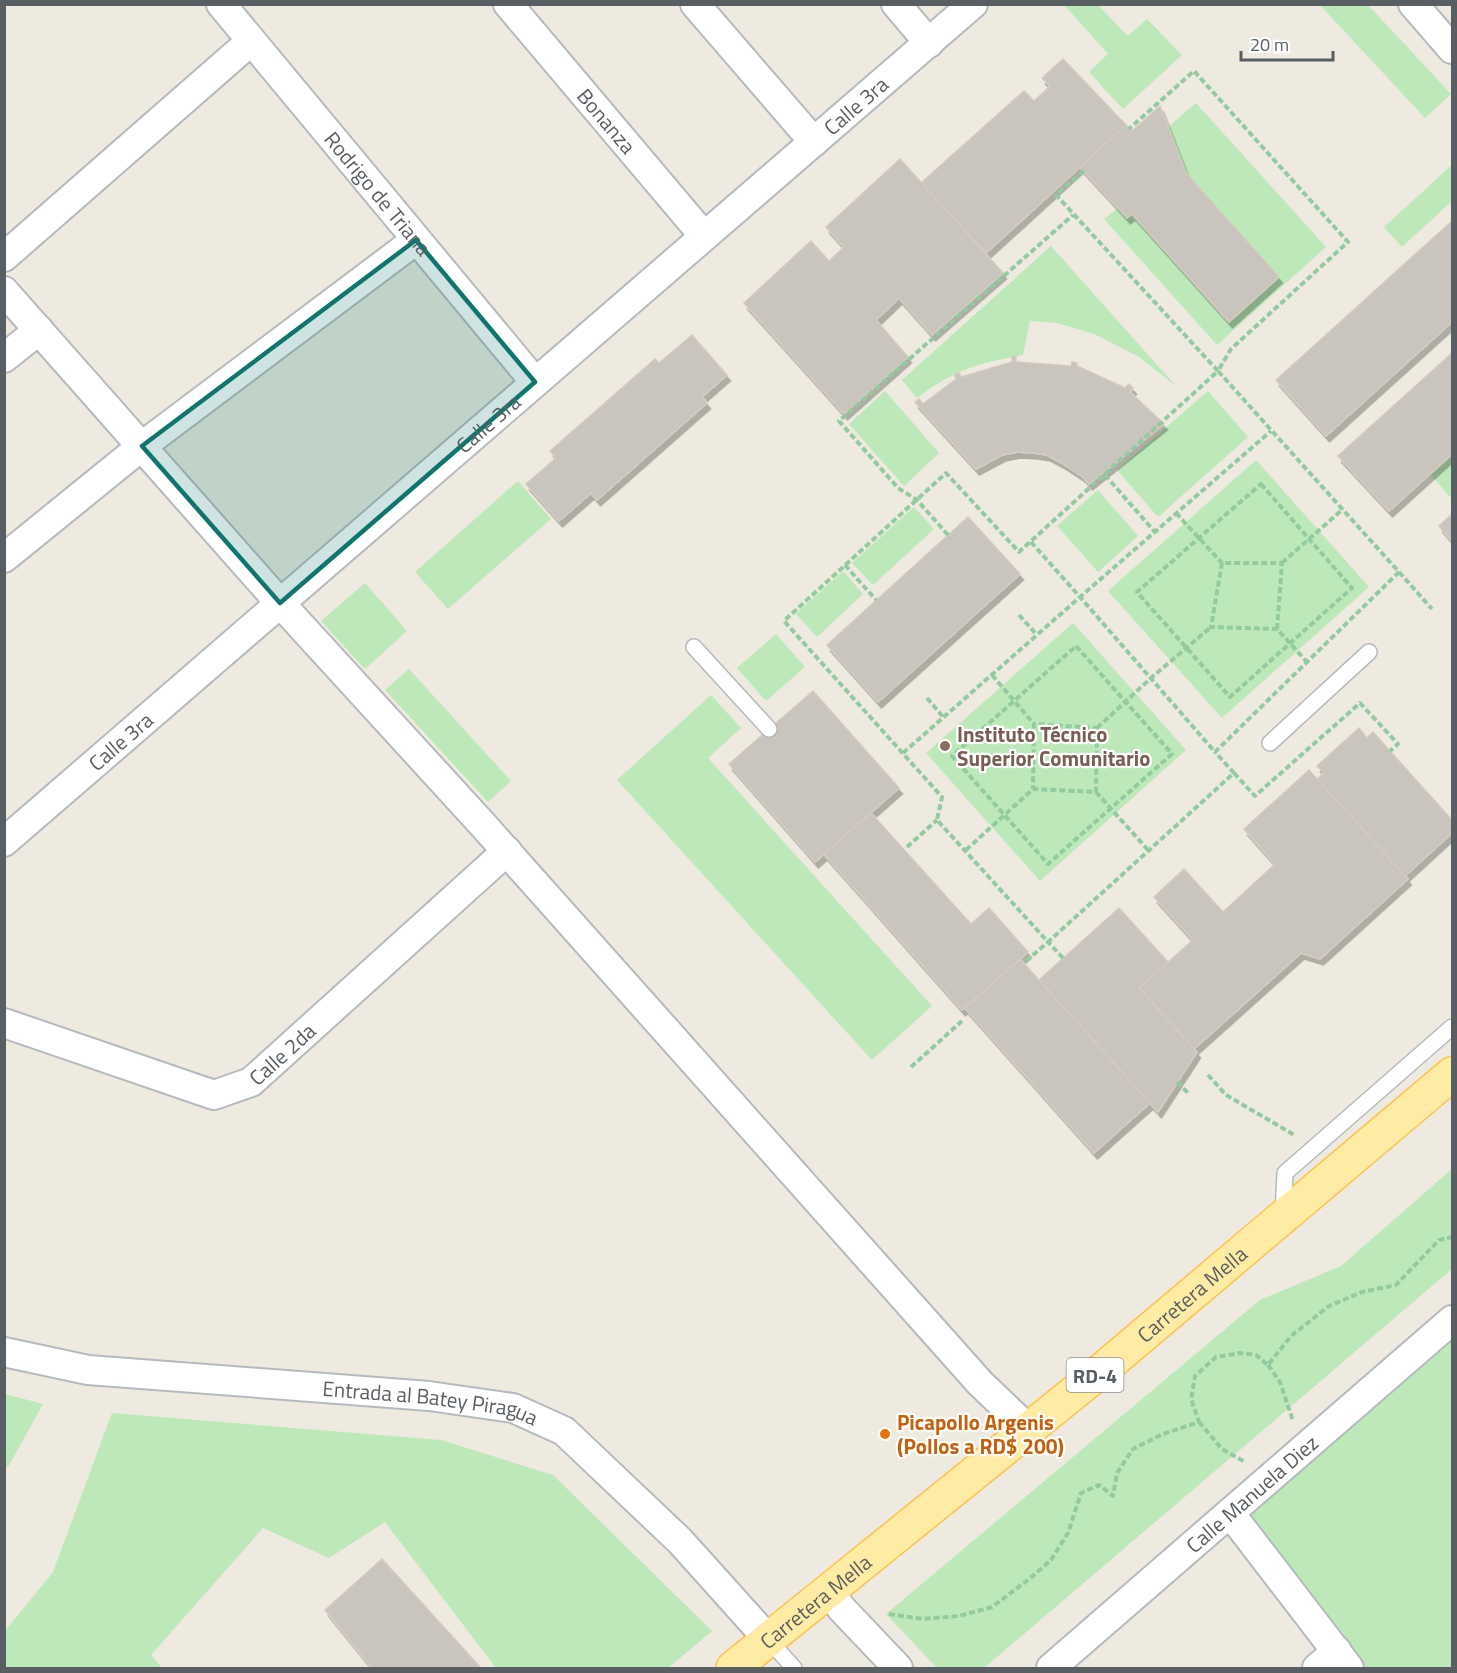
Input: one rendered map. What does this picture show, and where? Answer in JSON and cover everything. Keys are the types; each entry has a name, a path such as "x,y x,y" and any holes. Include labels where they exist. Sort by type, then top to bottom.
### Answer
{"main road":[{"name":"Carretera Mella","path":"733,1668 768,1639 835,1599 1029,1430 1452,1074"}],"street":[{"name":"Rodrigo de Triana","path":"221,4 535,382"},
{"name":"Bonanza","path":"508,4 704,236"},
{"path":"695,4 814,142"},
{"path":"896,4 929,43"},
{"name":"Calle 3ra","path":"4,842 973,4"},
{"path":"1413,4 1452,49"},
{"path":"4,257 251,40"},
{"path":"4,558 142,446 416,240"},
{"path":"4,291 280,603 507,851 980,1383 1029,1430"},
{"path":"4,358 39,330"},
{"name":"Calle 2da","path":"4,1023 214,1095 251,1082 507,851"},
{"name":"Calle Manuela Diez","path":"1051,1668 1452,1320"},
{"name":"Entrada al Batey Piragua","path":"4,1352 88,1370 429,1396 513,1408 564,1431 680,1541 768,1639"},
{"path":"1230,1513 1334,1663"},
{"path":"835,1599 898,1668"}],"lane":[{"path":"694,647 769,729"},
{"path":"1270,743 1369,652"},
{"path":"1282,1218 1285,1173 1452,1027"},
{"path":"768,1639 794,1668"}],"path":[{"path":"907,847 938,819 942,797 784,621 946,473 1019,552 1218,372 1231,349 1348,242 1194,71 1129,129"},
{"path":"1084,171 1056,195 1432,609"},
{"path":"948,535 917,500 898,488 839,421 1073,215"},
{"path":"903,753 1271,430"},
{"path":"1105,475 1155,532"},
{"path":"1261,484 1309,539 1352,588 1230,697 1137,592 1261,484"},
{"path":"1176,513 1222,562 1282,563 1343,509"},
{"path":"1031,542 1255,796 1360,703 1398,744 1390,751"},
{"path":"1148,850 1096,792 1097,728 1211,627 1222,562"},
{"path":"1277,629 1282,563"},
{"path":"845,565 876,600"},
{"path":"1215,752 1399,572"},
{"path":"1019,615 1036,634"},
{"path":"1211,627 1277,629 1307,662"},
{"path":"1076,646 1125,702 1172,754 1048,864 952,756 1076,646"},
{"path":"992,675 1034,724 1033,789"},
{"path":"927,698 944,718"},
{"path":"1034,724 1097,728"},
{"path":"1026,961 1234,773"},
{"path":"966,850 1033,789 1096,792"},
{"path":"938,819 1063,958"},
{"path":"911,1067 962,1021"},
{"path":"1208,1075 1226,1095 1294,1134 1309,1152"},
{"path":"1177,1082 1188,1093"},
{"path":"1268,1365 1292,1336 1329,1306 1362,1292 1396,1284 1440,1240 1452,1237"},
{"path":"1270,1478 1222,1449 1199,1422 1191,1399 1195,1376 1216,1357 1240,1353 1256,1355 1268,1365 1280,1382 1303,1449"},
{"path":"835,1599 923,1619 959,1616 992,1607 1051,1560 1068,1533 1081,1494 1099,1485 1113,1496 1117,1473 1133,1449 1162,1434 1199,1422"}],"highlighted area":[{"path":"416,240 535,382 280,603 142,446"}],"green space":[{"path":"1066,4 1098,5 1128,36 1147,19 1182,55 1123,109 1089,72 1108,54 1065,6"},
{"path":"1320,5 1368,5 1451,94 1425,118"},
{"path":"1196,103 1326,247 1217,345 1104,219 1118,208 1132,214 1229,322 1279,277 1186,173 1168,127"},
{"path":"1452,165 1452,201 1402,247 1384,227"},
{"path":"1051,246 1176,386 1139,357 1094,334 1057,323 1030,321 1023,355 967,369 930,388 917,398 902,380"},
{"path":"885,391 939,453 904,486 849,424"},
{"path":"1208,391 1248,437 1158,517 1117,470"},
{"path":"1452,456 1452,499 1431,475"},
{"path":"1256,460 1369,587 1222,718 1108,591"},
{"path":"518,481 551,519 448,609 415,572"},
{"path":"1098,490 1138,536 1098,572 1057,526"},
{"path":"914,507 934,529 873,585 852,563"},
{"path":"843,571 863,594 817,637 796,614"},
{"path":"365,583 407,631 365,669 321,621"},
{"path":"1073,623 1186,750 1040,881 926,753"},
{"path":"776,634 805,667 766,701 737,668"},
{"path":"409,669 511,781 488,802 385,690"},
{"path":"711,695 741,728 708,758 932,1006 872,1060 617,780"},
{"path":"1452,1169 1452,1269 984,1668 937,1668 886,1614 1260,1300 1341,1266"},
{"path":"1452,1324 1452,1668 1350,1668 1230,1513"},
{"path":"5,1394 43,1404 8,1467 5,1467"},
{"path":"112,1413 441,1440 553,1475 712,1631 668,1668 496,1668 385,1522 329,1558 263,1528 151,1655 162,1668 5,1668 5,1631 53,1572"}],"building":[{"path":"1063,59 1126,125 986,253 921,183 1024,91 1034,101 1050,86 1042,78"},
{"path":"1160,106 1186,173 1279,277 1229,322 1132,214 1127,218 1080,167 1126,125 1132,131"},
{"path":"900,159 1003,273 932,335 899,298 876,320 908,357 844,414 744,303 811,241 829,261 844,247 826,227"},
{"path":"1452,221 1452,322 1326,436 1276,380"},
{"path":"692,335 727,375 702,397 707,403 597,500 591,493 559,521 526,484 556,458 550,451 655,359 659,363"},
{"path":"1452,353 1452,454 1389,511 1338,456"},
{"path":"1016,356 1016,362 1071,366 1072,362 1077,363 1077,366 1125,388 1129,384 1133,388 1130,392 1164,424 1089,484 1083,477 1062,463 1047,455 1034,453 1017,452 1002,455 976,469 915,402 919,399 923,404 956,379 955,375 959,373 961,377 1012,362 1012,357"},
{"path":"1452,514 1452,541 1439,526"},
{"path":"968,517 1020,574 878,702 827,645"},
{"path":"813,691 899,788 815,862 729,764"},
{"path":"1359,728 1367,738 1373,732 1452,820 1452,833 1405,876 1317,779 1324,773 1317,766"},
{"path":"1309,770 1408,879 1320,959 1301,953 1194,1049 1139,988 1193,940 1154,897 1184,869 1223,912 1275,864 1244,829"},
{"path":"871,813 971,924 989,908 1028,952 962,1010 824,854"},
{"path":"1119,908 1168,962 1139,988 1197,1052 1158,1112 1039,980"},
{"path":"1020,959 1150,1103 1094,1153 965,1008"},
{"path":"382,1559 481,1668 372,1668 325,1610"}],"place":[{"name":"Instituto Técnico Superior Comunitario","path":"945,746"},
{"name":"Picapollo Argenis (Pollos a RD$ 200)","path":"885,1434"}]}
